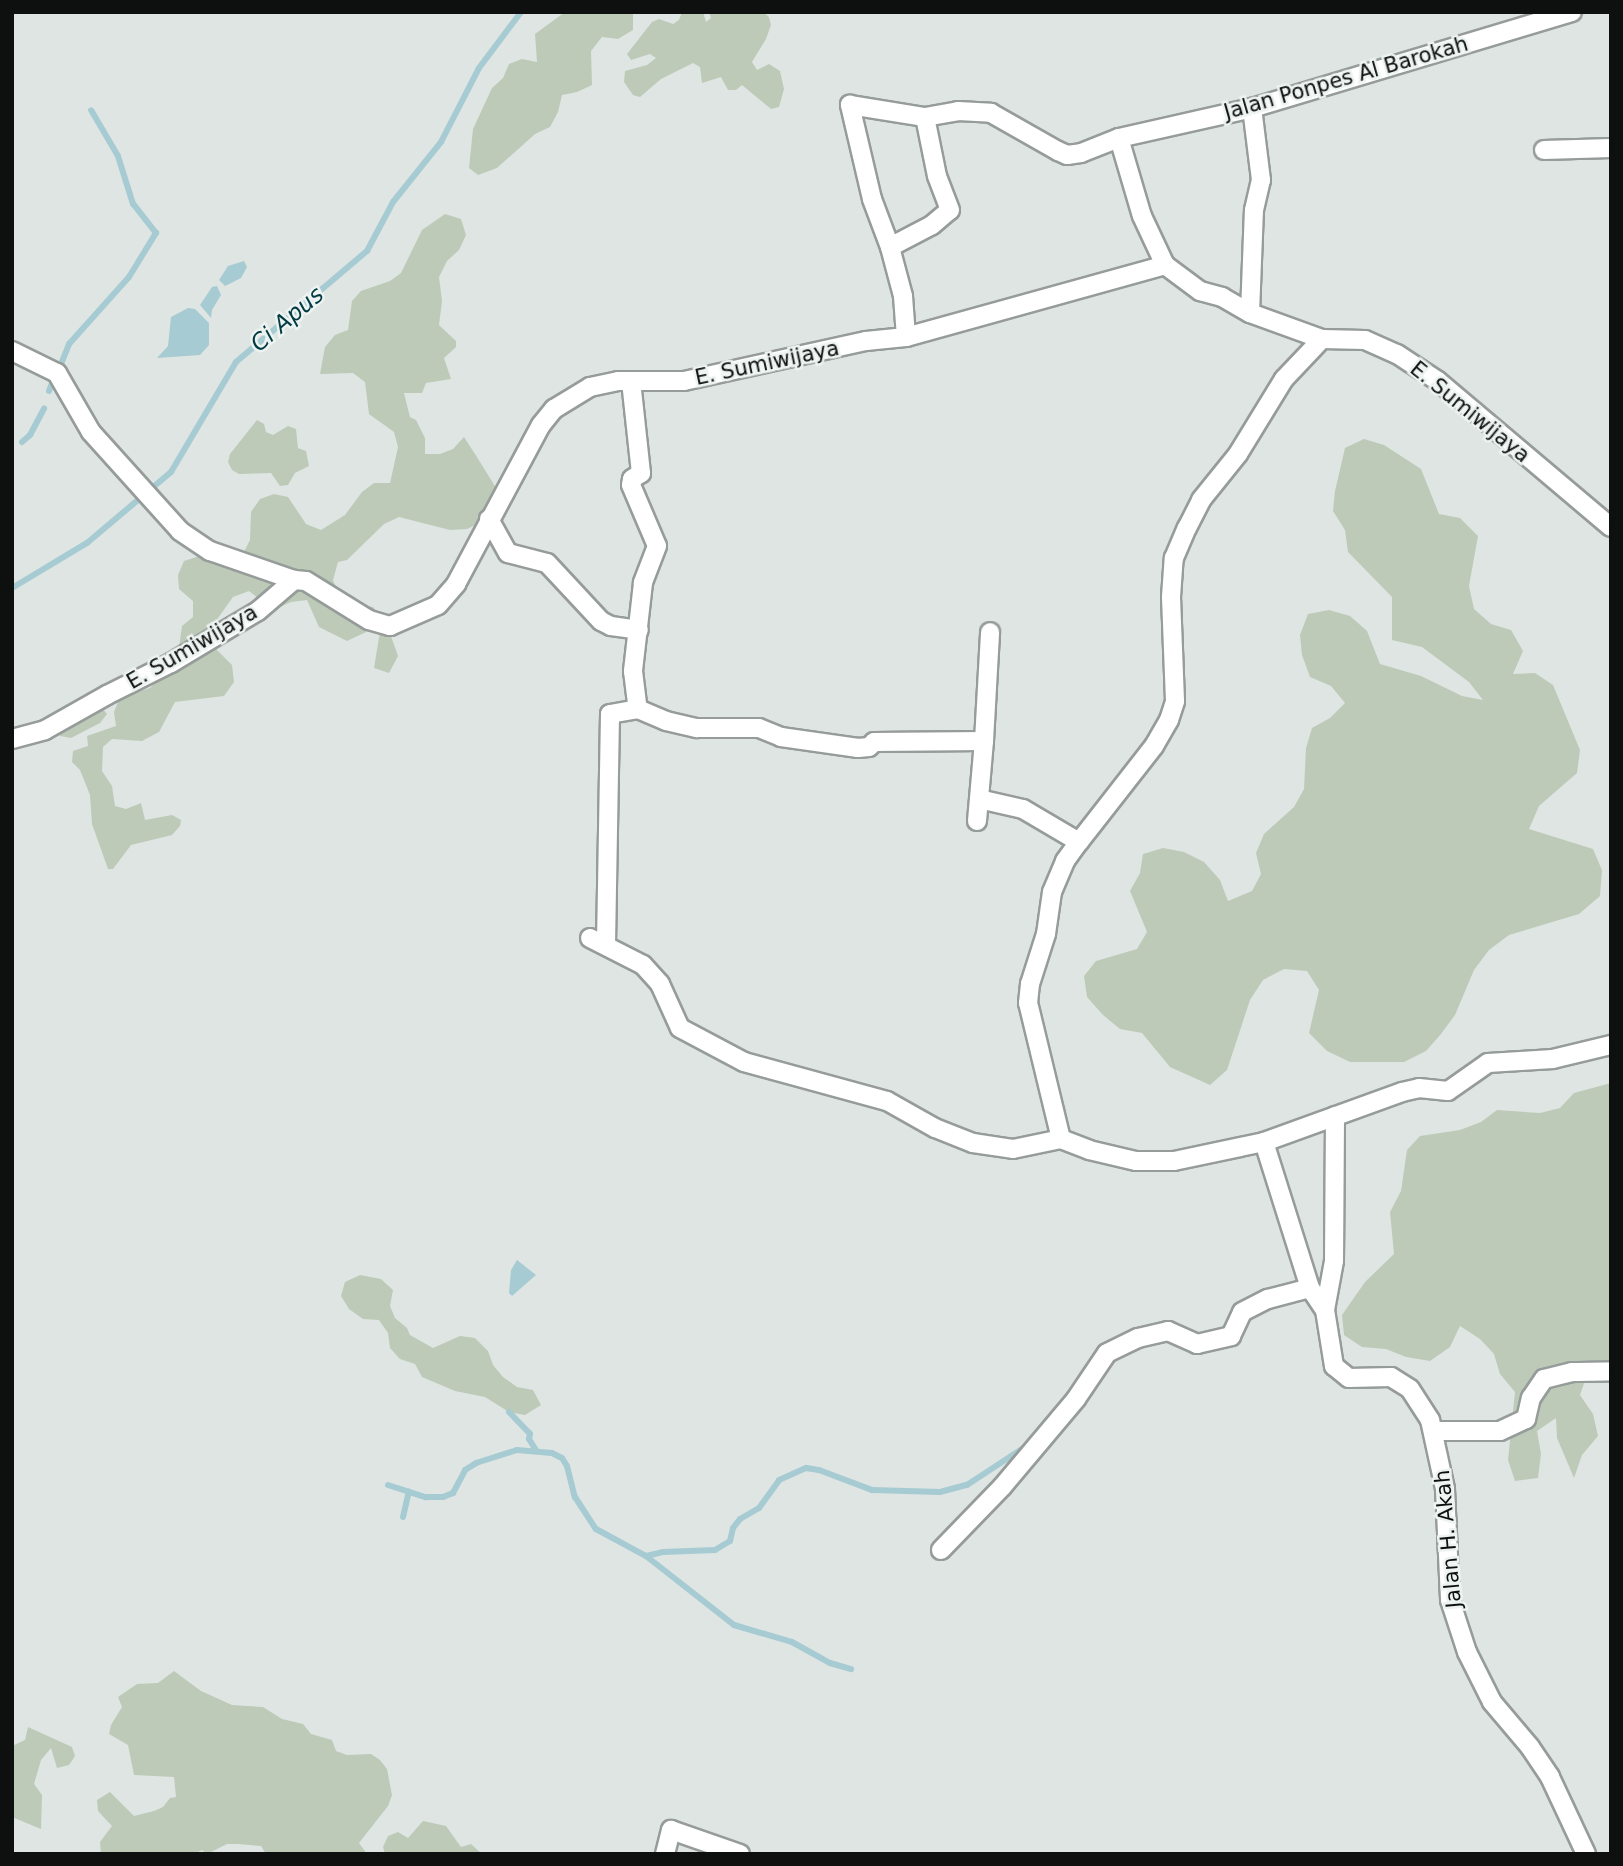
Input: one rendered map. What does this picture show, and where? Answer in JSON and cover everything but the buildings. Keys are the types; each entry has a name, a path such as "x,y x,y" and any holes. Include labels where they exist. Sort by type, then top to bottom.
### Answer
{"street":[{"name":"Jalan Ponpes Al Barokah","path":"890,247 872,199 850,105 925,117 958,111 991,113 1025,135 1067,155 1081,153 1119,138 1252,108 1572,12"},
{"path":"1250,313 1254,210 1261,180 1252,108"},
{"path":"906,337 903,296 890,247 932,225 950,210 937,176 925,117"},
{"path":"1119,138 1142,216 1165,265"},
{"path":"1544,150 1611,148"},
{"name":"E. Sumiwijaya","path":"12,739 46,730 107,695 172,663 258,611 295,580 306,581 369,620 390,626 399,625 438,605 456,584 541,425 554,409 590,387 631,381 684,381 866,341 906,337 1165,265 1200,291 1222,297 1250,313 1322,339 1365,340 1397,354 1438,381 1611,527"},
{"path":"1061,1139 1028,1003 1030,984 1046,934 1052,892 1065,861 1154,746 1169,720 1175,701 1172,584 1174,558 1187,528 1201,500 1238,454 1284,379 1322,339"},
{"path":"12,351 57,373 91,432 180,531 210,551 295,580"},
{"path":"631,381 641,473 632,479 631,485 657,546 643,583 633,671 638,709"},
{"path":"489,519 508,553 547,563 601,621 611,626 639,630"},
{"path":"977,821 990,632"},
{"path":"984,741 883,741 858,748 780,737 759,728 697,728 638,709 610,714 598,941 643,965 660,984 680,1028 744,1062 887,1101 935,1128 973,1143 1013,1149 1061,1139 1089,1150 1136,1161 1174,1161 1264,1142 1402,1092 1419,1088 1448,1091 1488,1063 1553,1059 1611,1045"},
{"path":"979,800 1023,809 1079,842"},
{"path":"1325,1310 1334,1261 1335,1116"},
{"name":"Jalan H. Akah","path":"1264,1142 1310,1288 1325,1310 1334,1366 1349,1378 1391,1377 1410,1389 1434,1431 1445,1489 1450,1600 1463,1643 1492,1702 1530,1747 1550,1777 1586,1854"},
{"path":"941,1550 1002,1486 1076,1399 1107,1353 1138,1338 1168,1332 1197,1344 1231,1336 1242,1312 1268,1299 1310,1288"},
{"path":"1434,1431 1500,1431 1526,1419 1531,1398 1544,1379 1572,1372 1611,1371"},
{"path":"665,1854 671,1830 740,1854"}],"green space":[{"path":"565,12 633,13 633,30 618,39 602,37 591,51 592,85 562,95 558,112 550,127 535,134 497,168 478,175 469,168 473,129 492,88 503,78 509,64 522,59 537,62 535,34"},
{"path":"682,12 703,12 706,22 711,18 709,12 763,12 769,17 771,25 766,39 752,62 757,70 769,64 780,71 784,89 779,107 771,109 742,85 736,90 728,90 721,77 702,83 700,67 693,63 661,79 640,97 633,95 624,82 625,71 647,65 656,58 650,54 631,60 627,54 652,22 659,19 673,24 679,20"},
{"path":"445,214 461,219 466,235 459,250 447,261 439,277 442,301 439,325 456,341 456,347 444,358 451,379 426,383 422,393 404,393 410,417 416,420 425,438 425,454 440,454 453,449 464,437 498,491 482,522 467,529 450,530 399,517 384,524 347,560 338,562 333,580 340,597 355,604 373,607 387,625 398,656 389,673 374,668 381,625 347,641 319,627 307,600 291,602 273,610 249,591 233,597 213,625 209,642 232,665 234,682 224,696 175,702 159,732 142,741 112,739 103,747 102,771 112,786 115,806 126,809 141,803 145,820 172,815 181,820 180,826 172,835 131,845 113,869 108,869 92,824 90,795 80,770 72,762 73,751 88,746 87,736 116,726 114,712 120,697 150,688 171,667 178,655 182,626 193,617 193,601 179,589 178,575 184,561 212,552 241,558 250,540 251,512 260,499 274,494 288,497 306,524 321,530 345,515 362,492 374,483 390,483 398,447 394,432 369,414 365,382 353,373 320,374 325,347 335,335 348,330 352,301 361,291 390,281 401,273 422,230"},
{"path":"257,420 264,424 266,432 273,435 288,426 296,429 298,448 306,451 309,466 295,473 288,485 280,486 271,473 239,474 232,470 228,462 230,454"},
{"path":"1364,439 1384,445 1421,469 1439,514 1460,518 1478,536 1469,586 1474,609 1491,624 1511,630 1523,651 1513,674 1535,673 1553,685 1580,750 1577,773 1539,806 1529,829 1593,849 1602,870 1600,896 1579,914 1509,935 1489,950 1474,970 1455,1015 1441,1034 1426,1051 1404,1062 1350,1062 1327,1051 1309,1033 1319,990 1307,971 1284,969 1263,980 1250,1000 1227,1070 1210,1085 1170,1067 1142,1033 1120,1029 1103,1015 1087,997 1084,976 1096,961 1137,949 1147,932 1130,891 1140,873 1143,854 1163,848 1184,852 1204,862 1220,880 1228,901 1252,891 1261,874 1256,853 1264,834 1294,807 1304,789 1306,748 1312,728 1330,718 1345,703 1331,686 1310,677 1302,655 1300,635 1308,614 1329,610 1350,616 1367,631 1380,664 1421,676 1462,696 1483,700 1469,682 1422,647 1392,640 1392,597 1348,552 1345,530 1333,511 1335,491 1345,448"},
{"path":"102,708 107,714 100,723 71,738 60,736 59,732 94,709"},
{"path":"1611,1083 1611,1375 1588,1372 1580,1395 1593,1414 1598,1436 1582,1455 1574,1478 1557,1438 1556,1418 1537,1431 1541,1454 1538,1478 1515,1481 1508,1460 1515,1392 1500,1374 1494,1354 1480,1339 1460,1326 1450,1347 1430,1361 1406,1357 1386,1349 1362,1347 1344,1335 1342,1315 1365,1282 1394,1254 1390,1212 1401,1191 1407,1150 1420,1136 1460,1130 1481,1122 1497,1110 1540,1113 1560,1108 1574,1093"},
{"path":"360,1275 381,1279 393,1290 390,1306 395,1318 407,1328 410,1335 433,1348 460,1336 475,1338 488,1351 493,1365 503,1377 517,1387 533,1390 541,1405 525,1415 509,1412 485,1397 455,1391 422,1377 415,1364 400,1359 390,1348 388,1333 379,1320 363,1319 349,1309 341,1296 345,1282"},
{"path":"174,1671 201,1691 232,1705 263,1707 282,1719 303,1724 311,1734 332,1740 336,1751 347,1755 371,1754 380,1760 387,1769 392,1795 388,1806 359,1843 367,1854 266,1854 261,1846 227,1844 207,1854 202,1850 194,1854 101,1854 100,1842 112,1826 98,1811 97,1800 110,1792 134,1816 163,1807 170,1798 176,1797 174,1777 134,1775 128,1745 109,1734 111,1725 122,1707 118,1697 137,1684 158,1683"},
{"path":"28,1727 72,1747 75,1756 69,1765 57,1768 51,1748 41,1760 34,1784 42,1795 41,1829 12,1817 12,1746 25,1740"},
{"path":"423,1821 446,1826 461,1847 471,1844 482,1854 385,1854 383,1847 388,1836 398,1832 408,1838"}],"water":[{"path":"244,261 247,267 241,278 225,286 219,280 228,266"},
{"path":"217,286 221,295 212,310 211,318 200,305 212,287"},
{"path":"188,308 195,309 209,323 209,345 200,355 157,358 168,346 171,317"},
{"path":"517,1260 536,1275 512,1296 509,1293 511,1270"}],"waterway":[{"name":"Ci Apus","path":"12,588 87,543 171,472 236,362 367,251 393,202 441,142 479,68 521,12"},
{"path":"59,369 69,344 129,277 156,233 133,204 118,156 91,110"},
{"path":"49,391 55,375"},
{"path":"22,442 30,435 44,409"},
{"path":"509,1412 530,1434 529,1439 536,1450"},
{"path":"646,1556 663,1552 715,1550 730,1541 733,1528 740,1519 759,1508 779,1480 806,1468 819,1470 872,1490 940,1492 967,1485 1028,1445"},
{"path":"388,1485 426,1497 443,1497 453,1493 465,1470 476,1463 517,1450 552,1453 562,1458 567,1466 575,1497 596,1529 646,1556 734,1625 792,1642 830,1663 851,1669"},
{"path":"403,1517 409,1492"}]}
